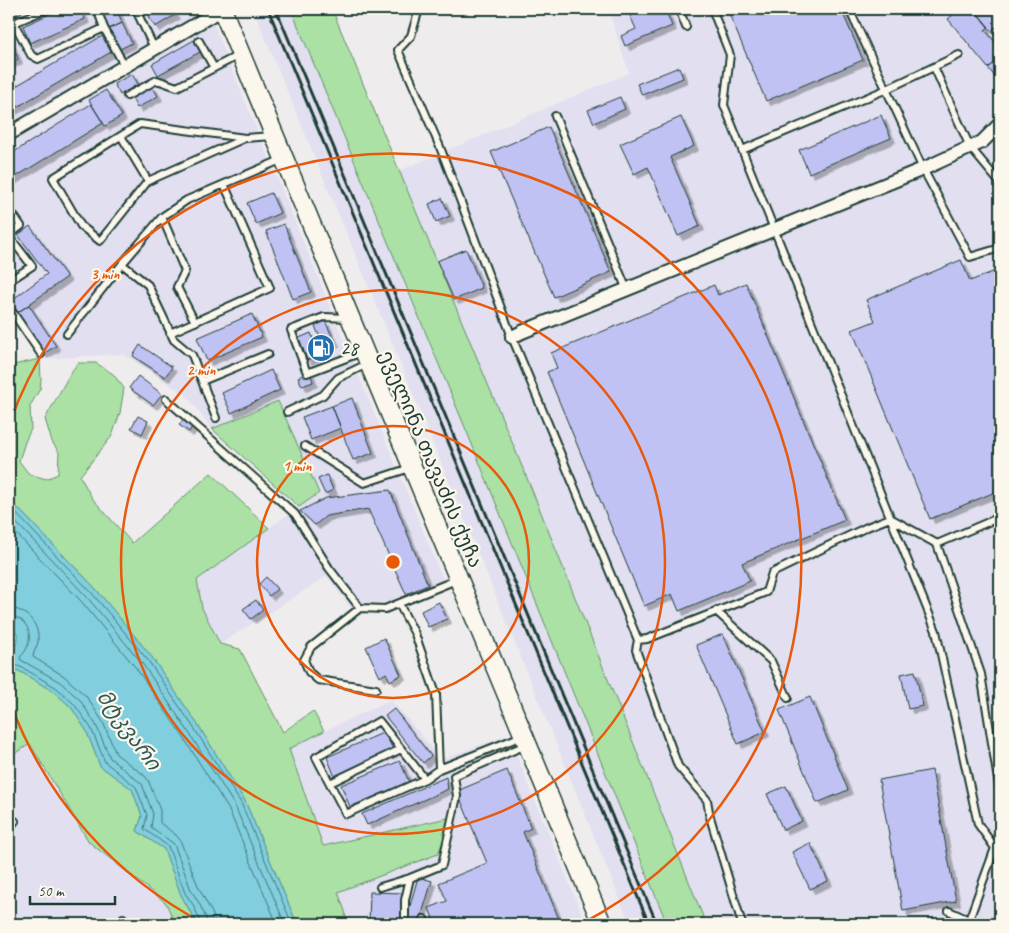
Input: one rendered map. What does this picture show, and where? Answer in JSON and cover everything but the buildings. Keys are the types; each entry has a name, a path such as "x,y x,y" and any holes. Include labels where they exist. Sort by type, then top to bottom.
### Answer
{"main road":[{"name":"ეველინა თავაძის ქუჩა","path":"222,9 602,924"}],"street":[{"path":"9,133 222,9"},
{"path":"512,337 923,169 982,142 1000,124"}],"lane":[{"path":"14,23 32,12 47,9"},
{"path":"97,9 104,28 124,65"},
{"path":"419,9 411,36 398,50 440,148 512,337 638,640 636,650 678,766 707,800 710,817 742,924"},
{"path":"679,9 686,27"},
{"path":"712,9 730,55 724,105 936,631 978,824 1000,855"},
{"path":"849,9 923,169 970,258 1000,248"},
{"path":"136,10 154,48"},
{"path":"9,12 31,54 38,60 104,28"},
{"path":"199,41 214,68"},
{"path":"127,96 157,80 177,86 241,54"},
{"path":"742,150 887,90 959,55"},
{"path":"934,67 970,147 1000,183"},
{"path":"555,116 627,290"},
{"path":"245,138 148,181 100,241 81,226 53,178 140,124 245,138 274,136"},
{"path":"121,136 148,181"},
{"path":"68,334 122,264 162,217 187,200 284,159"},
{"path":"170,333 270,288 224,184"},
{"path":"9,209 20,226 9,236 32,266 9,282"},
{"path":"162,217 185,271 177,287 195,322"},
{"path":"122,264 148,285 174,340 192,355 216,418"},
{"path":"9,307 41,354"},
{"path":"350,318 324,316 291,330 307,373 366,357"},
{"path":"202,381 268,354"},
{"path":"287,412 323,395 338,378 366,357"},
{"path":"166,398 295,514 329,568 360,608"},
{"path":"304,446 364,483 412,467"},
{"path":"937,544 1000,517"},
{"path":"638,640 647,639 766,592 772,574 890,518"},
{"path":"890,518 937,544 981,674 1000,793"},
{"path":"376,689 318,680 309,672 304,660 311,647 360,608 385,609 458,579"},
{"path":"399,604 415,634 436,694 439,769"},
{"path":"716,611 771,661 788,698"},
{"path":"425,779 379,721 316,758 346,814 425,779 439,769 525,740"},
{"path":"380,887 410,878 442,865 457,796 454,776 525,740"},
{"path":"330,783 402,749"},
{"path":"9,828 15,821"},
{"path":"949,911 968,923 995,848 1000,826"},
{"path":"405,924 405,900 410,878"}],"shaded area":[{"path":"9,9 207,9 447,589 384,614 350,607 327,576 220,644 202,608 197,580 318,493 278,401 212,429 186,395 123,354 40,359 9,315"},
{"path":"253,9 291,9 469,437 667,924 630,924 377,306"},
{"path":"608,9 1000,9 1000,924 706,924 536,500 399,171 629,73"},
{"path":"391,700 442,759 508,735 586,924 346,924 345,911 338,892 438,854 451,817 323,846 289,748"},
{"path":"30,744 89,842 166,903 175,924 9,924 9,757"}],"green space":[{"path":"291,9 332,9 536,500 706,924 667,924 469,437"},
{"path":"40,359 40,389 30,406 31,429 19,461 29,474 46,479 58,474 59,452 52,442 45,419 78,363 96,363 113,374 124,388 120,413 112,436 80,476 92,498 132,543 211,473 269,528 197,580 202,608 220,644 240,649 283,732 313,711 324,731 289,749 323,846 452,817 438,854 338,892 345,911 346,924 297,924 245,801 198,725 151,656 95,588 9,499 9,366"},
{"path":"278,401 319,493 299,507 212,429"},
{"path":"9,626 19,634 19,639 17,644 9,650"},
{"path":"9,667 54,692 71,707 86,730 100,766 132,789 142,816 137,831 164,849 181,895 197,924 175,924 166,903 89,842 30,744 9,757"}],"water":[{"name":"მტკვარი","path":"9,499 95,588 151,656 198,725 245,801 297,924 197,924 181,895 164,849 137,831 142,816 132,789 100,766 86,730 71,707 54,692 9,667 9,650 18,642 18,634 9,626"}],"railway":[{"path":"268,9 649,924"},
{"path":"276,9 657,924"}],"place":[{"name":"28","path":"321,348"}]}
